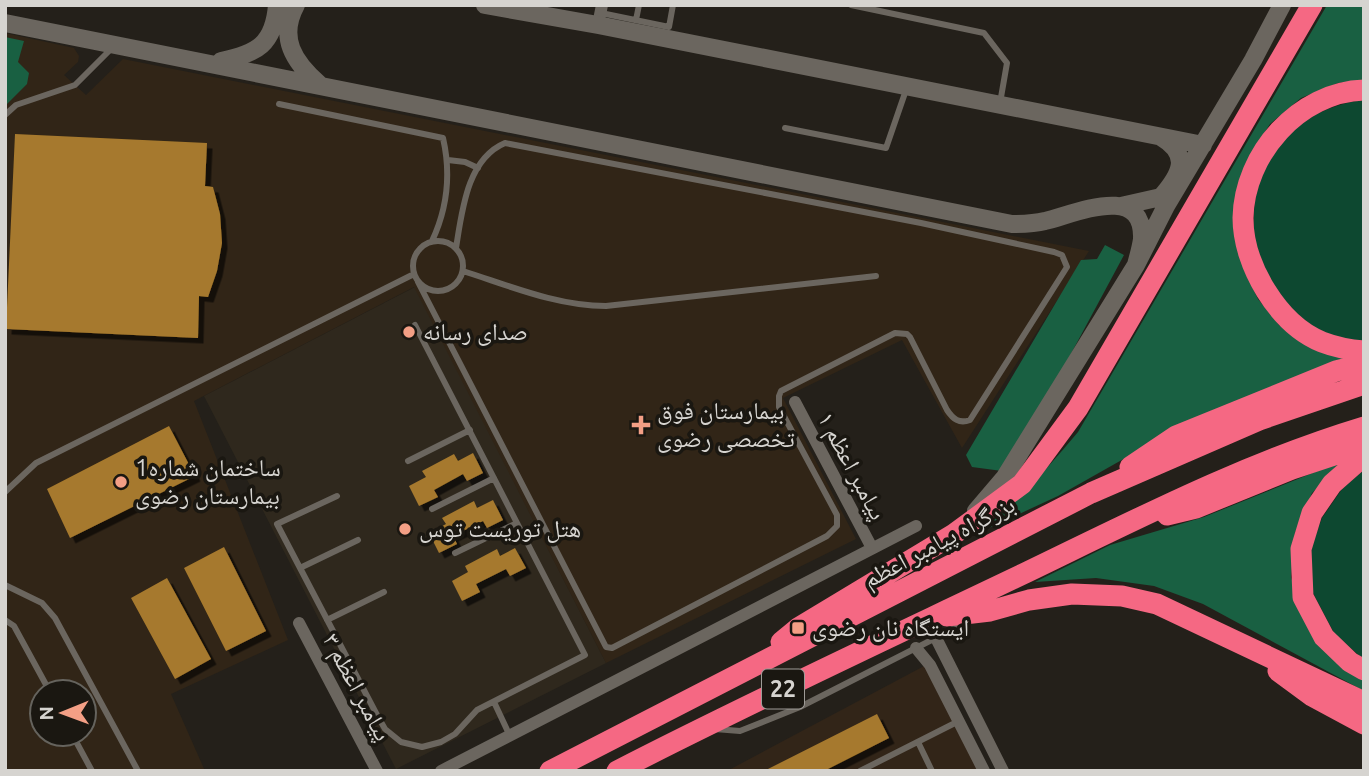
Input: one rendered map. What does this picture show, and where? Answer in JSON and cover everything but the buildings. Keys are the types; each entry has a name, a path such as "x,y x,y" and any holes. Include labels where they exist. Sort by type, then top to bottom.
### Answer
{"highway":[{"path":"747,670 798,628 954,534 1022,484 1078,408 1312,5"},
{"path":"1364,90 1322,100 1290,118 1268,145 1250,179 1243,217 1247,250 1264,289 1287,319 1321,341 1364,351"},
{"path":"1091,493 1176,436 1336,371 1364,364"},
{"name":"بزرگراه پیامبر اعظم","path":"550,771 1091,493 1259,420 1364,384"},
{"path":"1124,525 1222,478 1319,440 1364,427"},
{"path":"1124,525 1196,508 1292,469 1364,445"},
{"path":"1364,456 1332,484 1312,513 1301,550 1303,597 1324,637 1350,662 1364,670"},
{"name":"22","path":"627,767 703,728 933,628 1124,525"},
{"path":"933,628 1029,600 1072,594 1122,596 1157,604 1364,702"},
{"path":"1248,649 1312,696 1364,724"}],"street":[{"path":"211,64 246,57 259,48 271,35 276,23 276,5"},
{"path":"296,5 289,23 293,56 301,68 320,85"},
{"path":"485,5 601,15 907,88 1157,134 1203,145"},
{"path":"954,534 1005,477 1136,265 1166,206 1282,5"},
{"path":"5,23 1012,223 1031,224 1102,205 1121,206 1161,197 1177,174 1180,162 1175,145 1157,134"},
{"path":"1121,206 1134,213 1139,223 1142,238 1136,265"},
{"name":"پیامبر اعظم ۱","path":"795,402 872,548"},
{"path":"441,771 916,526"},
{"name":"پیامبر اعظم ۳","path":"299,623 377,771"},
{"path":"933,628 1003,771"},
{"path":"916,648 930,665 984,771"},
{"path":"957,722 974,713"}],"lane":[{"path":"636,20 639,5"},
{"path":"601,15 669,27 673,5"},
{"path":"851,5 984,33 1007,63 1000,105"},
{"path":"5,115 16,105 75,85 115,45"},
{"path":"785,128 886,148 907,88"},
{"path":"279,104 443,138 449,174 439,226 432,241 418,250 414,258 414,274 606,646 611,648 827,536 837,526 837,515 779,407 782,391 895,333 902,333 910,337 953,419 964,422 970,420 1067,267 1062,255 1054,252 505,143 491,148 470,179 456,248"},
{"path":"448,160 465,162 478,168"},
{"path":"418,282 431,291 448,290 455,285 463,271 463,263 456,248 449,243 432,241"},
{"path":"463,271 565,303 585,306 876,276"},
{"path":"5,492 36,463 414,274"},
{"path":"337,496 277,524 385,729 401,742 422,747 441,742 455,734 477,710 585,655 415,325"},
{"path":"408,461 470,430"},
{"path":"432,509 494,478"},
{"path":"455,553 517,523"},
{"path":"300,568 358,540"},
{"path":"5,585 42,603 55,618 138,771"},
{"path":"327,620 384,592"},
{"path":"5,620 14,626 42,678"},
{"path":"703,728 740,732 800,707 916,648 933,628"},
{"path":"494,702 509,734"},
{"path":"860,771 957,722"},
{"path":"918,742 932,771"},
{"path":"80,748 92,771"}],"shaded area":[{"name":"بیمارستان فوق تخصصی رضوی","path":"5,33 74,48 79,56 78,62 64,75 86,95 123,59 1089,251 962,448 902,340 783,398 856,539 606,663 414,287 194,401 288,640 171,694 205,771 5,771"},
{"name":"هتل توریست توس","path":"415,287 606,663 396,769 204,396"},
{"path":"926,665 980,771 727,771"}],"green space":[{"path":"1327,5 1364,5 1364,80 1338,83 1301,98 1270,124 1250,155 1244,270 1258,299 1279,325 1314,349 1347,360 1189,422 1058,496 978,533 1031,485 1078,432"},
{"path":"5,37 24,41 18,62 29,73 27,84 5,106"},
{"path":"1364,100 1364,343 1338,339 1322,332 1287,304 1273,288 1258,255 1254,206 1268,161 1281,143 1317,114 1339,105"},
{"path":"1105,245 1124,255 1066,363 1002,471 972,467 966,455 1081,260 1097,259"},
{"path":"1347,459 1312,493 1295,533 1291,577 1303,618 1364,680 1364,691 1203,604 1154,586 1096,578 1035,582 1110,545 1204,517"},
{"path":"1364,470 1364,660 1334,633 1312,591 1311,548 1322,518 1342,489"}],"place":[{"name":"صدای رسانه","path":"409,332"},
{"name":"بیمارستان فوق تخصصی رضوی","path":"641,425"},
{"name":"ساختمان شماره1 بیمارستان رضوی","path":"121,482"},
{"name":"هتل توریست توس","path":"405,529"},
{"name":"ایستگاه نان رضوی","path":"798,628"}]}
